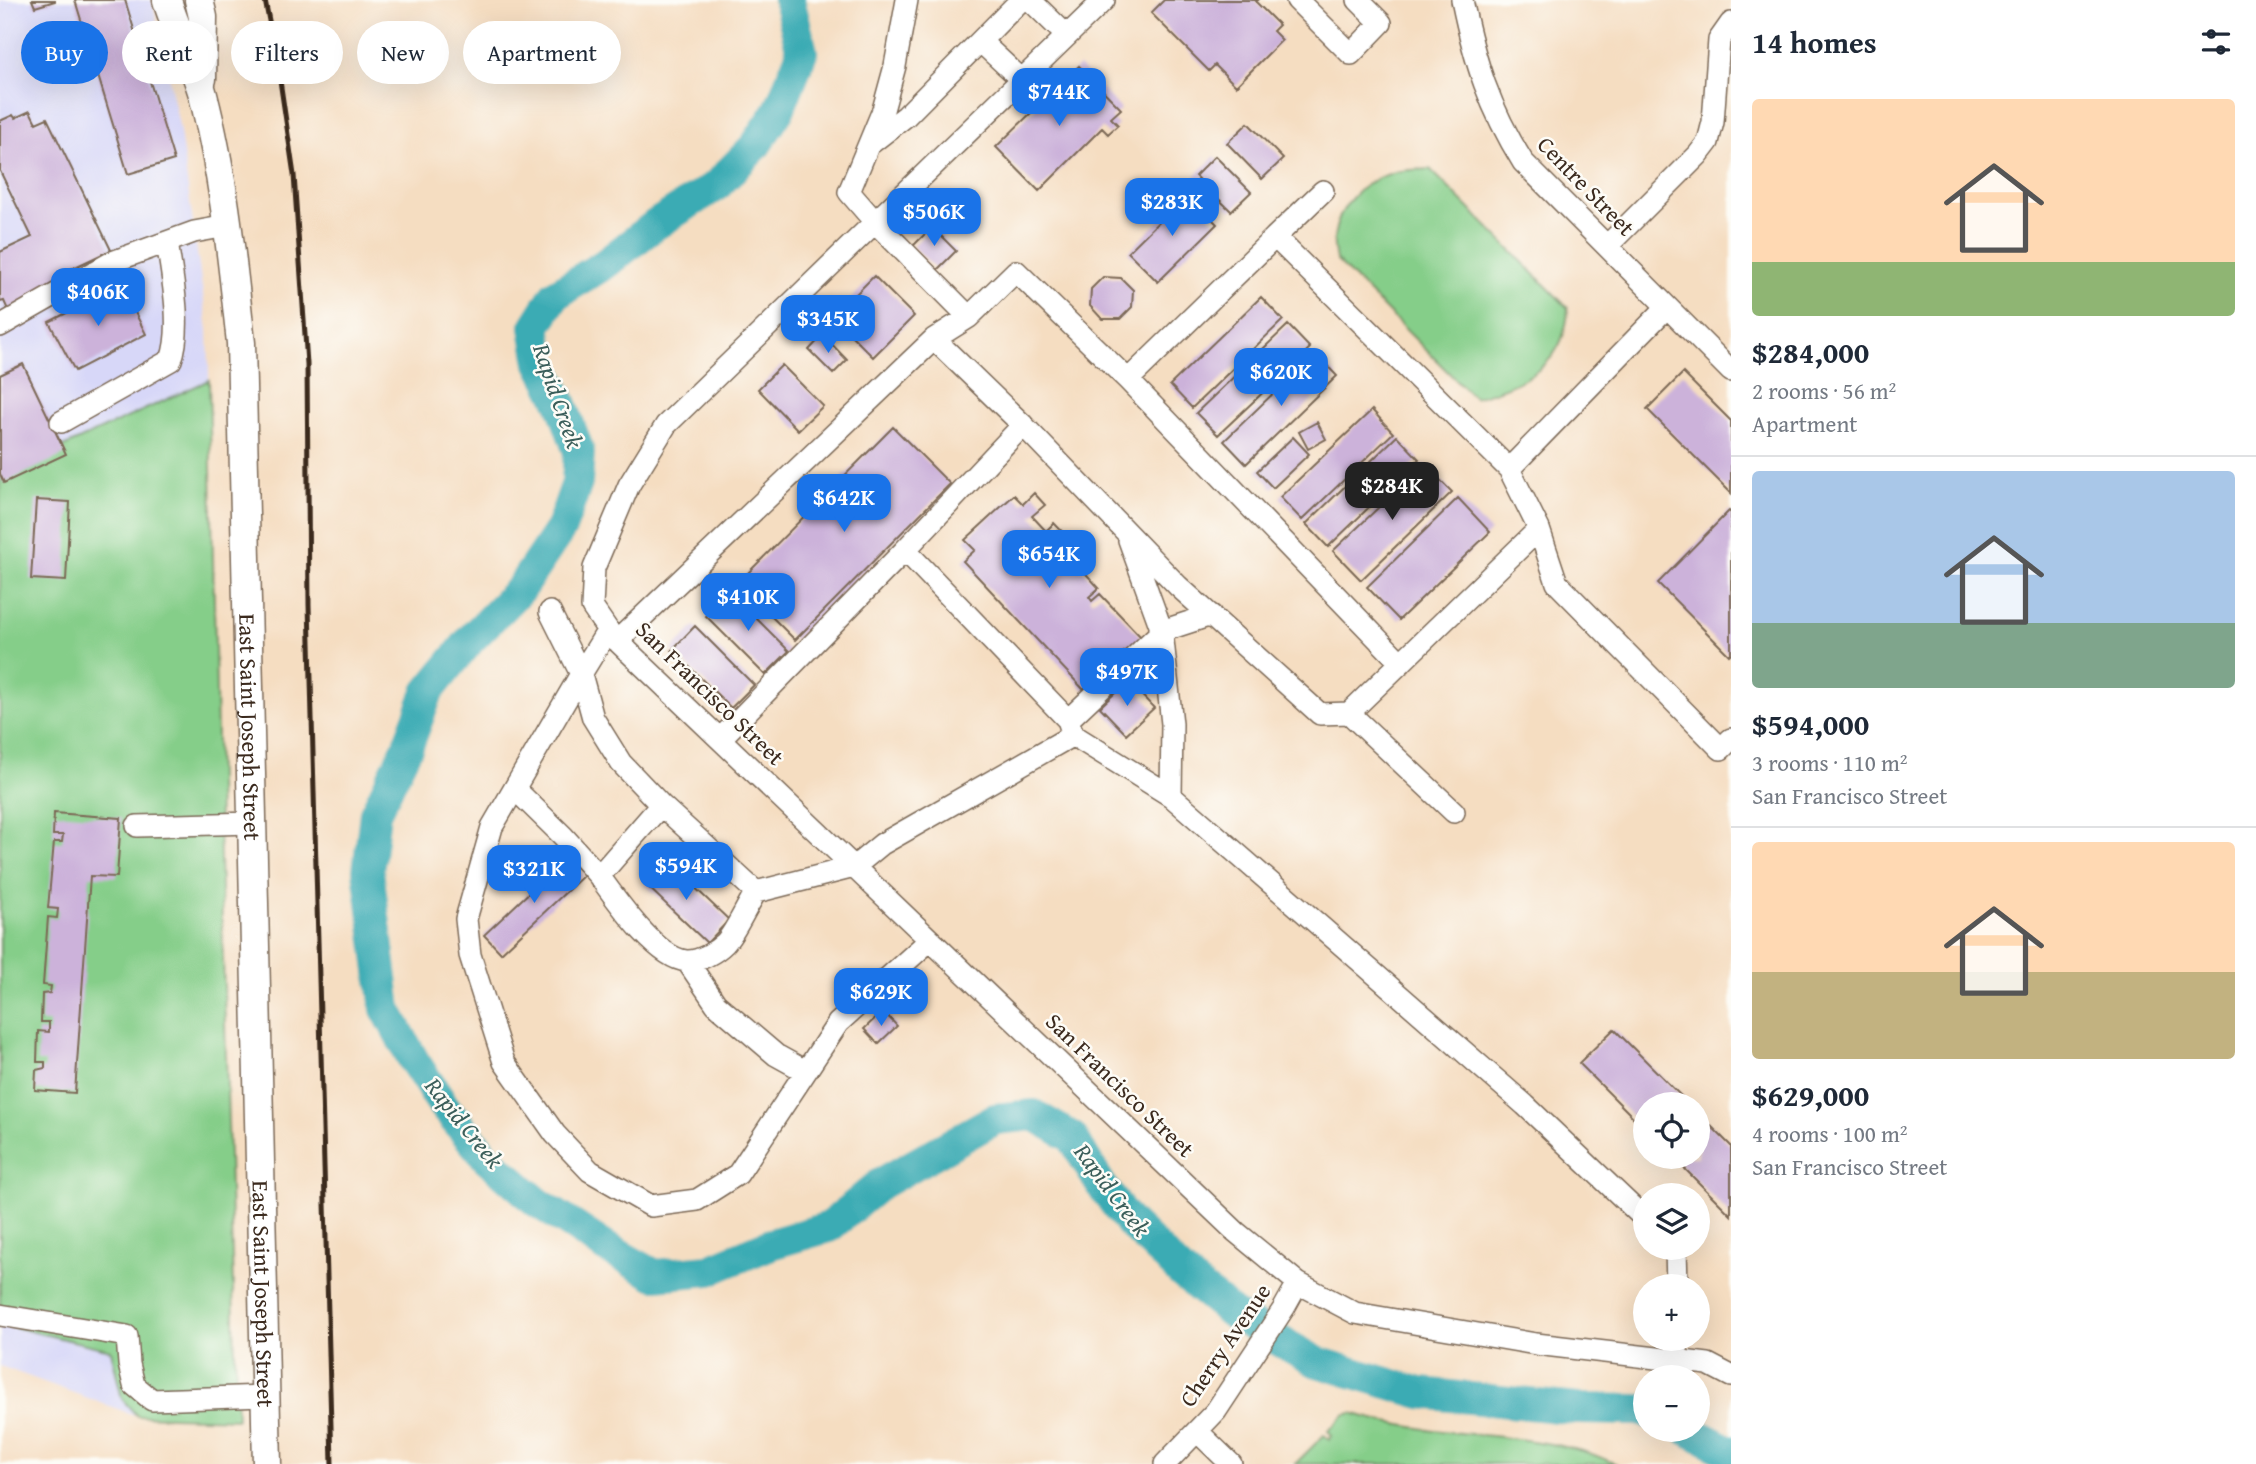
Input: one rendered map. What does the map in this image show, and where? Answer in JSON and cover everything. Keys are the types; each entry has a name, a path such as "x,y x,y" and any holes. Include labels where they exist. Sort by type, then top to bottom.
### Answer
{"main road":[{"name":"East Saint Joseph Street","path":"167,0 202,92 217,157 241,343 267,1464"},
{"path":"199,0 203,17 202,92"}],"street":[{"path":"907,0 895,66 883,110 849,192 969,317"},
{"path":"869,145 906,116 1021,0"},
{"path":"1030,0 1067,36"},
{"path":"875,222 1104,0"},
{"path":"1297,0 1350,54 1381,23 1358,0"},
{"name":"Centre Street","path":"1462,0 1472,51 1486,92 1522,162 1667,307 1727,358"},
{"path":"1607,246 1698,155 1707,142 1713,122 1718,40 1731,23"},
{"path":"981,41 1022,80"},
{"path":"1128,380 1323,191"},
{"name":"San Francisco Street","path":"875,222 666,425 629,485 594,568 592,607 612,635 1236,1232 1298,1283 1355,1313 1536,1343 1708,1364 1731,1376"},
{"path":"0,326 113,262 194,232 227,226"},
{"path":"1275,237 1509,469 1539,529 1557,583 1721,749 1731,739"},
{"path":"61,422 171,360 176,347 175,314 167,242"},
{"path":"930,940 838,1023 738,1174 697,1200 651,1206 590,1171 555,1134 504,1062 470,955 466,919 492,827 516,790 581,674 612,635 934,340 969,317 1016,271 1128,380 1401,663"},
{"path":"1509,469 1667,307"},
{"path":"934,340 1023,425 1178,586 1320,714 1349,713 1539,529"},
{"path":"720,739 1023,425"},
{"path":"1126,531 1162,631 1172,724 1171,796"},
{"path":"905,550 1070,728 1171,796 1525,1105 1633,1208"},
{"path":"550,612 581,674 593,718 621,763 661,805 755,892"},
{"path":"516,790 599,876 638,927 670,956 687,961 707,956 725,943 755,892 854,867 882,844 1070,728 1162,631 1211,615"},
{"path":"1349,713 1454,812"},
{"path":"599,876 661,805"},
{"path":"137,826 254,823"},
{"path":"687,961 716,1004 776,1055 805,1071"},
{"name":"Cherry Avenue","path":"1165,1464 1216,1411 1298,1283"},
{"path":"0,1315 127,1336 134,1385 152,1400 266,1396"},
{"path":"1677,1351 1677,1361"},
{"path":"1197,1431 1231,1464"}],"shaded area":[{"path":"0,0 152,0 157,21 122,21 122,84 170,84 179,125 208,330 219,824 237,1419 137,1416 0,1366"}],"green space":[{"path":"1430,169 1568,308 1560,345 1539,370 1510,386 1474,398 1336,260 1336,227 1346,206 1361,189 1381,177 1401,171"},
{"path":"209,380 237,1419 137,1416 122,1399 111,1350 0,1324 0,476"},
{"path":"1352,1413 1409,1426 1554,1445 1586,1452 1617,1464 1295,1464 1324,1435 1329,1439 1332,1435 1328,1431 1344,1415"}],"building":[{"path":"32,0 55,0 55,1 35,7"},
{"path":"75,0 125,0 131,21 122,21 122,84 151,84 174,160 128,174 101,84 108,84 108,21 81,21"},
{"path":"1164,0 1258,0 1256,2 1279,25 1273,31 1282,40 1236,86 1215,65 1209,71 1151,13"},
{"path":"1079,66 1121,109 1111,118 1118,125 1108,134 1102,128 1039,191 996,147"},
{"path":"30,111 36,123 47,118 111,250 58,275 62,284 8,310 4,301 0,302 0,252 32,237 0,171 0,121"},
{"path":"1248,123 1283,159 1262,179 1227,143"},
{"path":"1215,156 1251,192 1231,211 1195,176"},
{"path":"1187,194 1217,224 1158,282 1128,252"},
{"path":"932,227 956,251 937,270 913,246"},
{"path":"874,276 914,316 873,357 833,317"},
{"path":"1103,277 1121,278 1133,290 1132,307 1120,319 1102,319 1090,306 1091,289"},
{"path":"121,285 146,334 75,371 49,322"},
{"path":"1261,297 1283,320 1192,408 1170,385"},
{"path":"1288,325 1310,348 1218,435 1196,413"},
{"path":"823,335 847,360 833,374 809,350"},
{"path":"1315,353 1337,376 1246,464 1224,441"},
{"path":"23,364 66,454 4,483 0,474 0,375"},
{"path":"782,365 823,406 798,430 758,389"},
{"path":"1683,373 1731,421 1731,493 1647,409"},
{"path":"1372,410 1393,433 1302,520 1280,497"},
{"path":"1317,422 1326,439 1308,449 1299,432"},
{"path":"893,427 950,484 795,640 738,583"},
{"path":"1397,436 1419,459 1328,547 1306,524"},
{"path":"1293,437 1309,454 1273,488 1257,471"},
{"path":"1424,464 1452,492 1361,580 1333,551"},
{"path":"1034,493 1045,505 1032,516 1046,531 1054,523 1085,556 1077,564 1099,588 1089,597 1092,601 1100,594 1141,637 1084,690 963,561 975,550 965,540 1014,495 1023,504"},
{"path":"1458,498 1490,532 1399,620 1367,587"},
{"path":"36,500 70,502 66,581 31,579"},
{"path":"1729,511 1731,653 1729,655 1658,583"},
{"path":"730,592 789,651 765,675 706,616"},
{"path":"695,626 754,685 731,708 672,650"},
{"path":"1128,681 1154,708 1126,734 1100,707"},
{"path":"54,813 121,818 117,877 90,876 75,1093 35,1090 36,1070 45,1068 45,1062 37,1062 38,1031 49,1032 49,1022 41,1022 42,994 50,993 51,986 43,985 48,917 57,918 58,909 48,908 54,842 62,842 63,835 53,835"},
{"path":"567,857 584,875 501,953 484,935"},
{"path":"666,860 729,920 707,943 644,883"},
{"path":"883,1011 897,1026 878,1044 864,1029"},
{"path":"1614,1029 1677,1092 1633,1092 1633,1117 1579,1063"},
{"path":"1710,1125 1731,1146 1731,1215 1710,1194 1710,1183 1699,1183 1685,1169 1710,1169"}],"waterway":[{"name":"Rapid Creek","path":"789,0 802,52 779,110 755,146 717,185 655,225 605,264 555,295 535,327 541,363 561,402 579,452 577,483 561,528 520,589 471,639 428,692 407,748 375,813 368,871 386,1009 414,1061 445,1108 487,1158 537,1202 607,1248 655,1275 709,1270 771,1244 829,1227 880,1184 995,1119 1034,1115 1072,1137 1101,1185 1128,1221 1183,1274 1234,1315 1317,1362 1421,1393 1578,1409 1633,1410"},
{"name":"Rapid Creek","path":"1710,1441 1731,1452"}],"railway":[{"path":"265,0 294,175 307,364 309,605 332,1464"}]}
